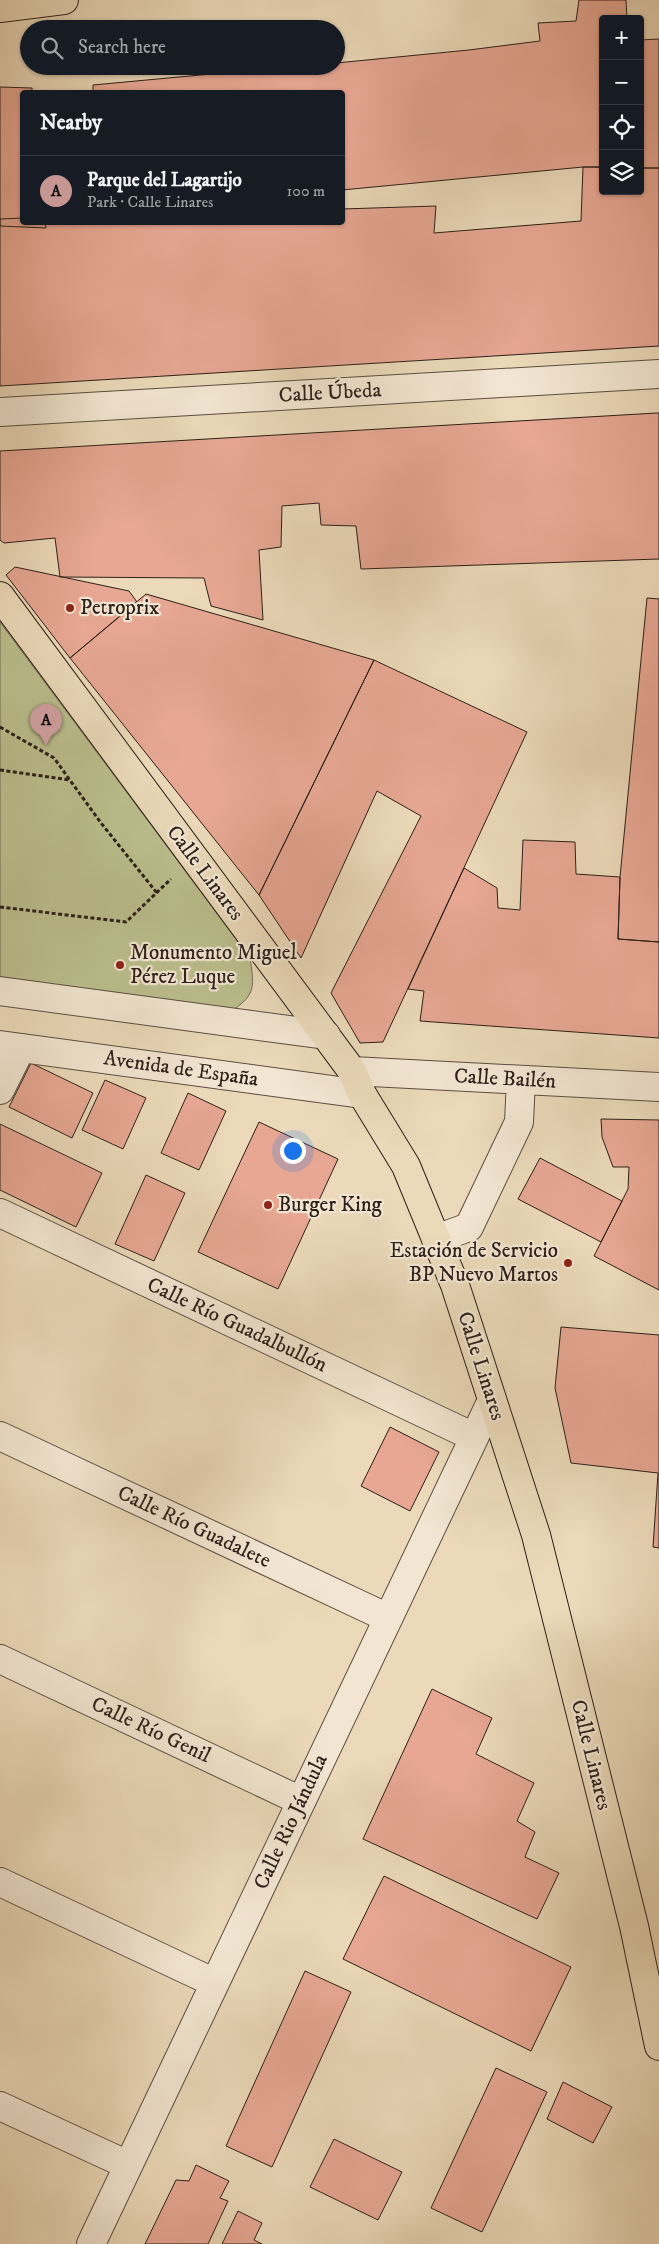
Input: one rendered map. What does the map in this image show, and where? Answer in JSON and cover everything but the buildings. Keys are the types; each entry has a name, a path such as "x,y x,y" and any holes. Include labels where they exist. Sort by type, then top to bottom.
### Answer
{"main road":[{"path":"0,8 64,0"},
{"name":"Calle Linares","path":"0,596 326,1035 406,1166 455,1285 538,1544 634,1926 659,2046"}],"street":[{"name":"Calle Úbeda","path":"0,412 659,374"},
{"path":"0,991 326,1035"},
{"path":"0,1090 10,1046"},
{"name":"Avenida de España","path":"10,1046 357,1083"},
{"path":"436,1239 469,1226 519,1122 521,1080"},
{"name":"Calle Bailén","path":"357,1083 521,1080 659,1087"},
{"name":"Calle Río Guadalbullón","path":"0,1213 474,1437"},
{"name":"Calle Rio Jándula","path":"91,2244 492,1400"},
{"name":"Calle Río Guadalete","path":"0,1436 388,1618"},
{"name":"Calle Río Genil","path":"0,1659 301,1801"},
{"path":"0,1882 215,1983"},
{"path":"0,2106 128,2166"}],"path":[{"path":"0,726 54,758 101,823 157,892 126,922 0,907"},
{"path":"0,770 70,780"}],"green space":[{"path":"0,622 250,958 251,991 243,1002 227,1014 0,977"}],"place":[{"name":"Petroprix","path":"70,608"},
{"name":"Parque del Lagartijo","path":"46,745"},
{"name":"Monumento Miguel Pérez Luque","path":"120,965"},
{"name":"Burger King","path":"268,1205"},
{"name":"Estación de Servicio BP Nuevo Martos","path":"568,1263"}]}
